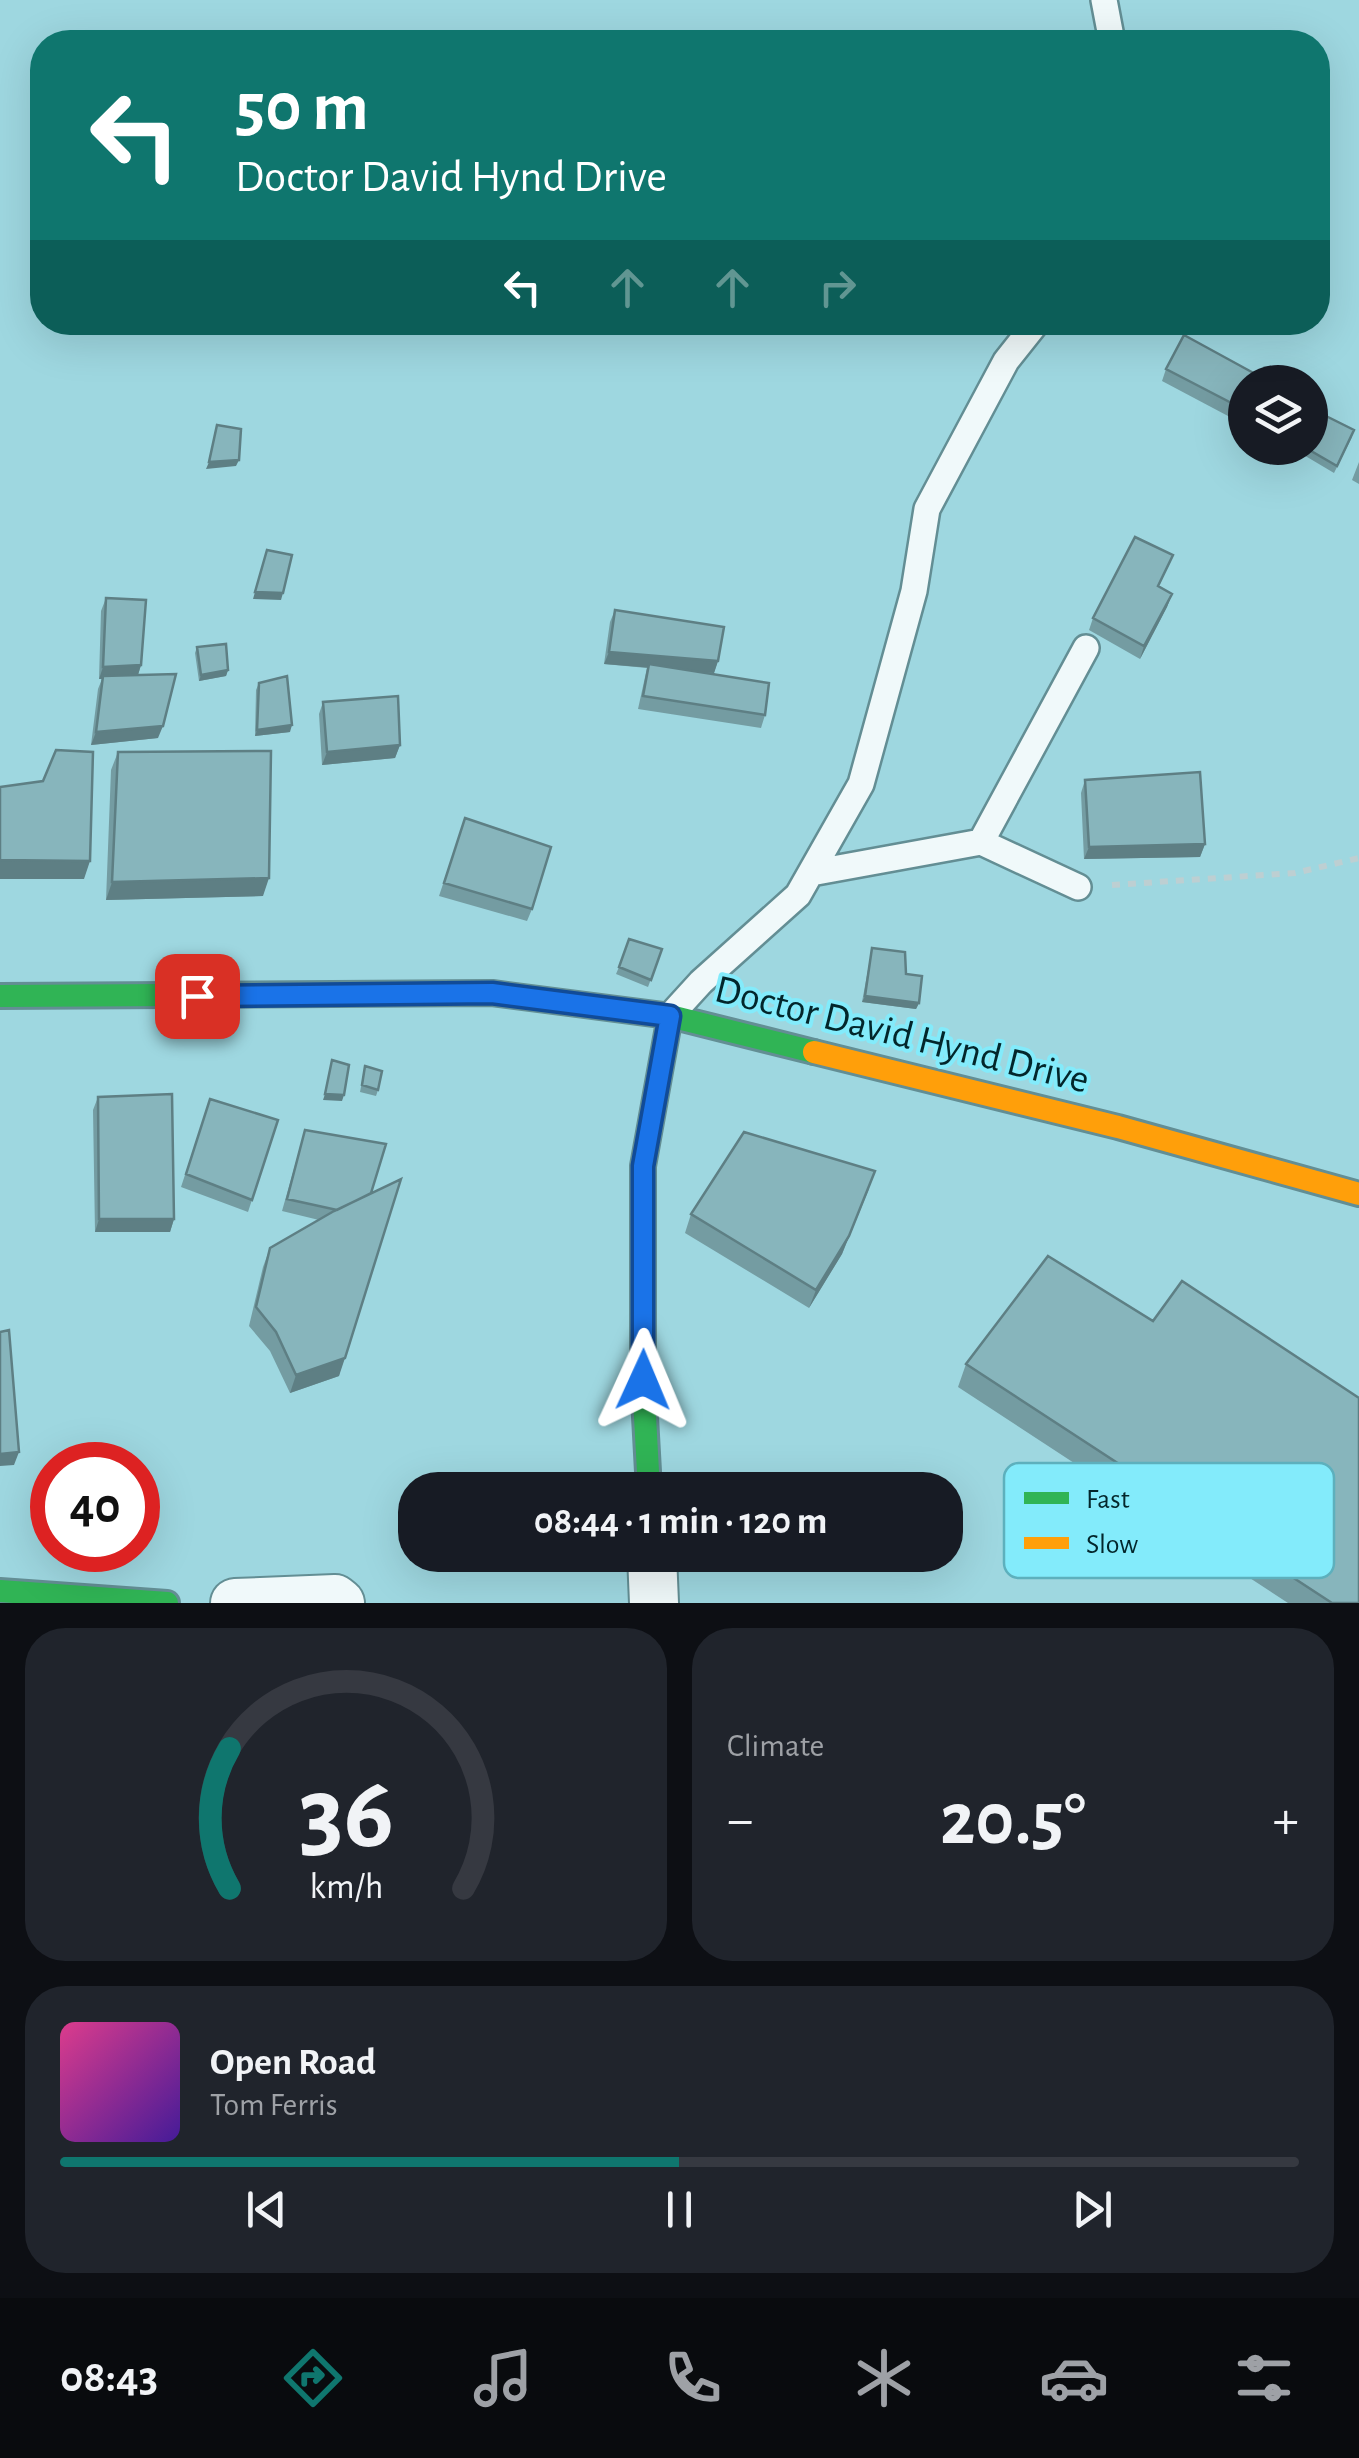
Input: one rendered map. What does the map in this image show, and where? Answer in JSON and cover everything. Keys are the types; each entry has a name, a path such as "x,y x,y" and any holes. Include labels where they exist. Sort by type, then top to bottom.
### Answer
{"main road":[{"name":"Doctor David Hynd Drive","path":"0,996 492,993 670,1016 1118,1127 1359,1194"},
{"path":"648,1472 643,1380 643,1166 670,1016"},
{"path":"0,1591 166,1603"}],"street":[{"path":"653,1572 654,1603"},
{"path":"235,1603 335,1599 340,1603"}],"lane":[{"path":"1104,0 1110,30"},
{"path":"670,1016 701,982 798,896 861,784 914,592 927,510 1006,362 1027,335"},
{"path":"981,842 1086,648"},
{"path":"811,873 981,842 1078,887"}],"path":[{"path":"1078,887 1295,874 1359,858"}],"building":[{"path":"1184,335 1239,365 1228,365 1228,401 1166,369"},
{"path":"1328,417 1354,430 1337,466 1328,461"},
{"path":"217,425 241,429 239,460 209,462"},
{"path":"1135,537 1173,555 1158,586 1172,594 1144,646 1093,618"},
{"path":"267,550 292,555 283,593 255,592"},
{"path":"106,598 146,600 141,665 103,667"},
{"path":"615,610 724,627 718,661 609,652"},
{"path":"226,644 228,670 201,675 197,647"},
{"path":"649,664 769,683 765,715 643,696"},
{"path":"176,674 163,726 96,732 103,676"},
{"path":"287,676 292,725 257,730 259,683"},
{"path":"398,696 400,745 327,752 323,702"},
{"path":"56,750 93,752 90,861 0,860 0,787 43,781"},
{"path":"271,751 269,878 112,882 118,752"},
{"path":"1200,772 1205,844 1089,847 1085,780"},
{"path":"465,818 551,847 532,909 444,883"},
{"path":"629,939 662,949 651,980 619,967"},
{"path":"872,948 905,952 906,974 922,976 919,1003 865,996"},
{"path":"332,1060 349,1065 344,1095 325,1094"},
{"path":"365,1066 382,1071 378,1090 362,1085"},
{"path":"172,1094 174,1219 99,1219 98,1097"},
{"path":"210,1099 278,1120 252,1200 186,1174"},
{"path":"305,1130 386,1144 371,1193 337,1210 287,1199"},
{"path":"744,1132 875,1171 849,1236 816,1290 691,1214"},
{"path":"401,1179 345,1358 296,1375 276,1332 256,1307 270,1248"},
{"path":"1048,1256 1153,1321 1182,1281 1359,1398 1359,1603 1332,1603 1294,1578 1334,1578 1334,1463 1118,1463 966,1364"},
{"path":"9,1330 19,1452 0,1454 0,1332"}],"traffic: fast":[{"path":"0,996 492,993 670,1016 814,1052"},
{"path":"648,1472 643,1380 643,1166 670,1016"},
{"path":"0,1591 167,1603"}],"traffic: slow":[{"path":"814,1052 1118,1127 1359,1194"}],"route":[{"path":"197,996 492,993 670,1016 643,1166 643,1380"}]}
